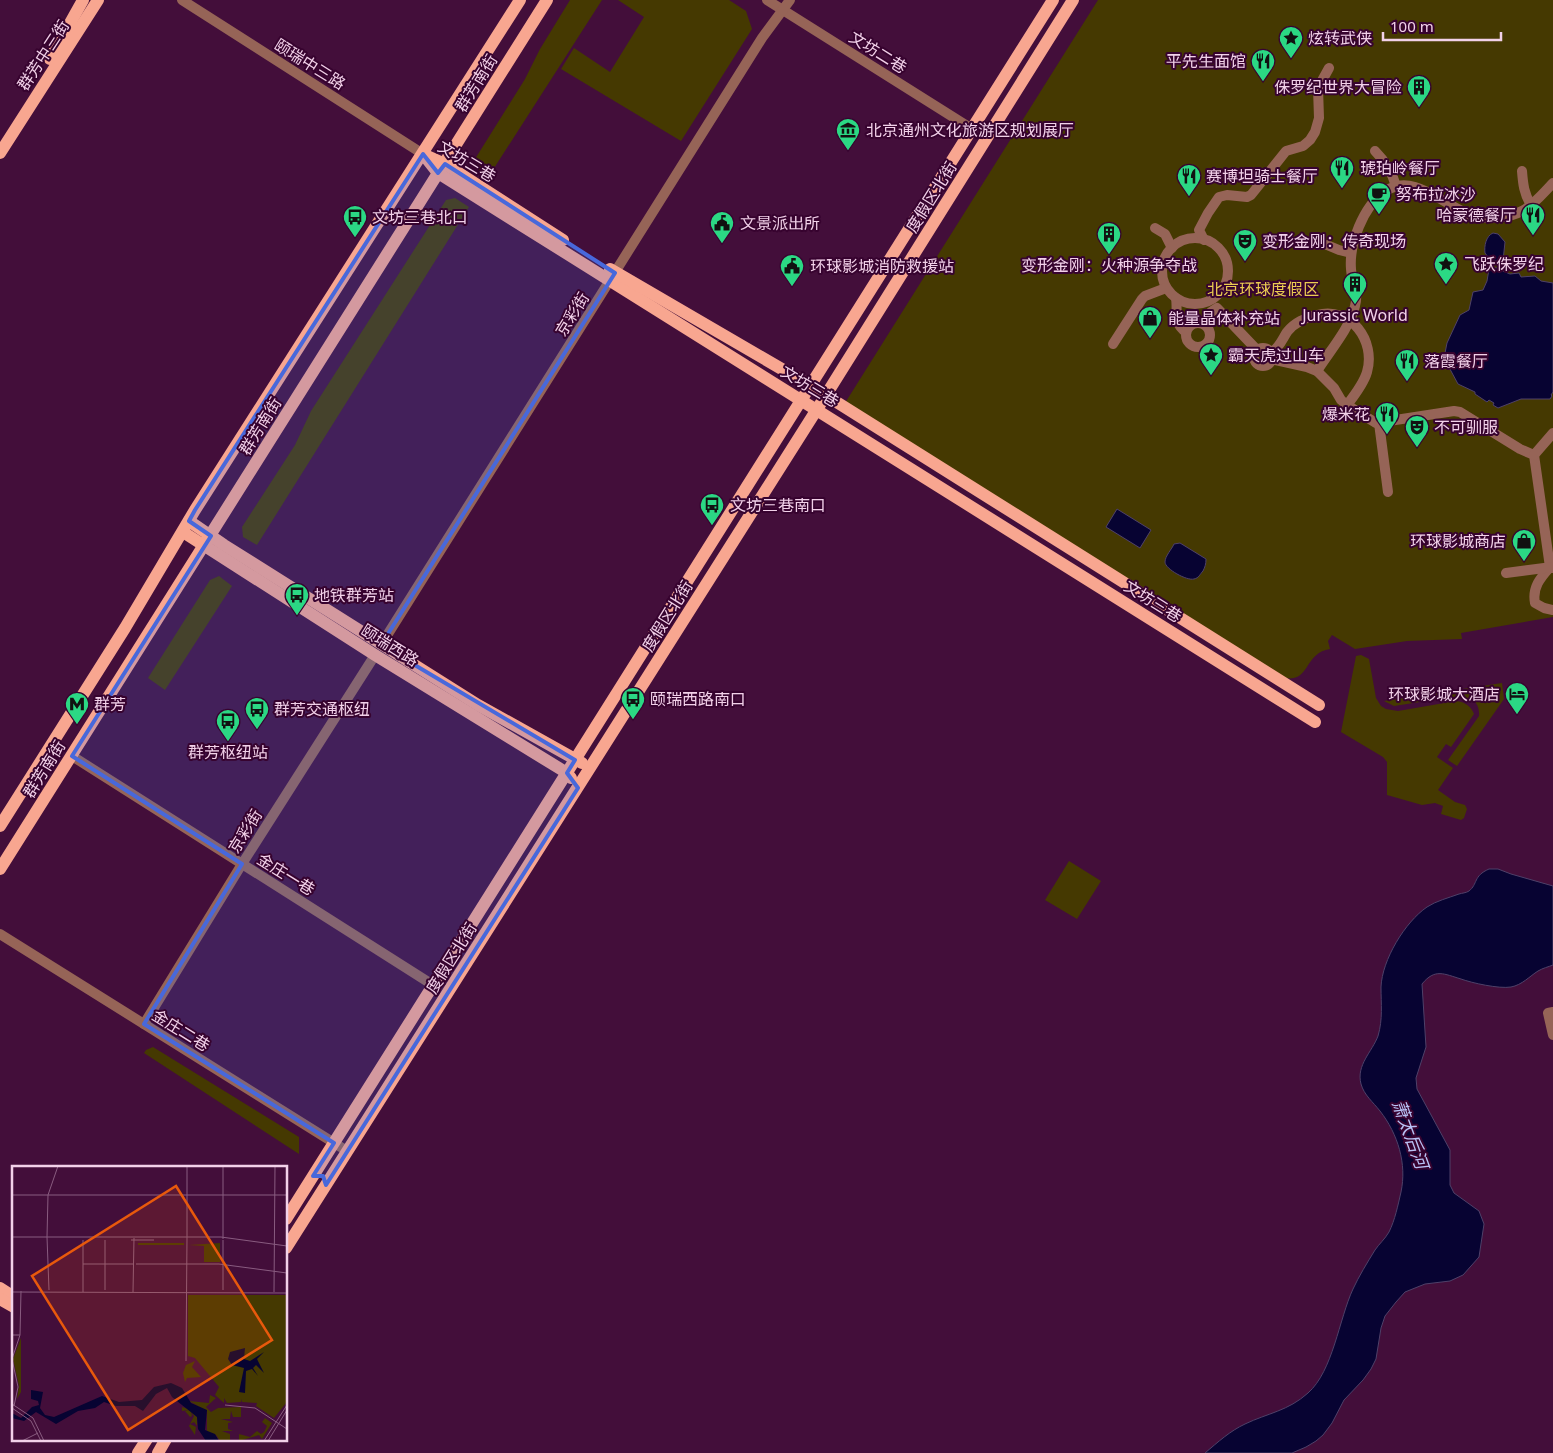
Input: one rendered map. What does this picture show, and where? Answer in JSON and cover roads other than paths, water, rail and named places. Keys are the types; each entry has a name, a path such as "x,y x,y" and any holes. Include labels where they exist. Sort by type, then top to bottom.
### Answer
{"main road":[{"name":"群芳中三街","path":"0,140 56,50 83,0"},
{"name":"群芳中三街","path":"0,153 98,0"},
{"name":"群芳南街","path":"0,826 125,628 189,521 520,0"},
{"name":"群芳南街","path":"0,869 547,0"},
{"name":"度假区北街","path":"288,1216 1053,0"},
{"name":"度假区北街","path":"288,1245 826,395 1073,0"},
{"name":"文坊三巷","path":"423,154 442,169 613,276 802,401 1315,722"},
{"name":"文坊三巷","path":"613,276 826,395 1320,705"},
{"name":"颐瑞西路","path":"189,521 208,541 216,555 378,650 575,760 592,766"},
{"name":"颐瑞西路","path":"183,532 208,541"},
{"name":"颐瑞西路","path":"378,650 566,773 578,788"},
{"path":"354,1111 355,1116 360,1120 367,1119"},
{"path":"314,1176 320,1176 324,1179 326,1185"},
{"path":"0,1288 12,1296"},
{"path":"0,1299 12,1307"},
{"path":"138,1453 146,1440"},
{"path":"158,1453 165,1440"}],"street":[{"name":"颐瑞中三路","path":"182,0 423,154"},
{"name":"文坊二巷","path":"767,0 972,129"},
{"name":"京彩街","path":"144,1024 242,864 762,38 790,0"},
{"path":"1204,240 1200,230 1208,213 1219,197 1227,195 1247,197 1267,176 1286,151 1303,146 1315,132 1319,118 1318,88 1329,68"},
{"path":"1375,152 1385,160 1396,186"},
{"path":"1522,171 1526,198 1532,205"},
{"path":"1317,371 1350,320 1357,293 1351,270 1352,244 1362,221 1374,201 1385,191 1396,186 1406,185 1430,192 1473,216 1498,218 1512,215 1532,205 1553,183"},
{"path":"1156,228 1165,234 1172,248"},
{"path":"1205,324 1211,312 1214,304 1219,294 1225,286 1228,267 1220,250 1212,244 1204,240 1187,240 1172,248 1163,262 1163,280 1166,288 1183,302 1214,304 1257,350"},
{"path":"1328,245 1351,253"},
{"path":"1113,344 1142,299 1166,288"},
{"path":"1176,298 1177,322 1179,328 1186,332"},
{"path":"1347,405 1367,374 1368,364 1368,350 1364,338 1358,327 1350,320 1326,313 1306,318 1289,330 1277,349 1271,356 1265,365 1259,364 1254,357 1257,350 1263,348 1268,350 1271,356 1317,371 1334,388 1341,400 1347,405 1372,421 1379,423 1454,411 1460,412 1520,450 1534,455"},
{"path":"1197,322 1205,324 1210,336 1206,344 1198,347 1190,344 1185,336 1190,325 1197,322"},
{"path":"1379,423 1388,492"},
{"path":"1552,567 1534,455 1553,433"},
{"path":"1506,573 1552,567"},
{"path":"1552,567 1540,577 1534,596 1535,603 1553,610"},
{"name":"金庄一巷","path":"72,756 433,985"},
{"name":"金庄二巷","path":"0,934 347,1151"},
{"path":"1553,1012 1548,1013 1553,1035"}],"water":[{"path":"1493,233 1498,234 1505,242 1503,261 1491,261 1485,253 1486,242"},
{"path":"1503,267 1503,271 1510,274 1519,273 1521,277 1535,276 1541,281 1553,283 1553,392 1550,399 1521,399 1498,408 1489,400 1487,402 1475,394 1475,392 1458,384 1444,358 1447,343 1460,315 1469,310 1473,292 1483,290 1489,269"},
{"path":"1117,509 1151,530 1140,548 1106,527"},
{"path":"1180,543 1206,559 1203,571 1196,578 1191,579 1182,576 1172,571 1166,565 1166,557 1174,544"},
{"name":"萧太后河","path":"1489,869 1498,869 1553,886 1553,965 1540,970 1511,987 1486,985 1440,974 1427,979 1422,984 1426,1047 1416,1078 1417,1089 1450,1150 1450,1185 1454,1193 1479,1211 1484,1224 1479,1257 1463,1275 1450,1281 1425,1284 1405,1292 1396,1302 1385,1316 1376,1359 1371,1369 1344,1400 1332,1423 1316,1441 1292,1453 1205,1453 1224,1437 1240,1427 1293,1404 1308,1393 1324,1372 1353,1289 1375,1250 1389,1232 1395,1217 1403,1181 1400,1150 1392,1129 1364,1092 1360,1077 1365,1059 1380,1030 1382,976 1396,942 1419,914 1434,903 1469,891 1480,874"}],"place":[{"name":"炫转武侠","path":"1291,59"},
{"name":"平先生面馆","path":"1263,82"},
{"name":"侏罗纪世界大冒险","path":"1419,108"},
{"name":"北京通州文化旅游区规划展厅","path":"848,151"},
{"name":"琥珀岭餐厅","path":"1342,189"},
{"name":"赛博坦骑士餐厅","path":"1189,197"},
{"name":"努布拉冰沙","path":"1379,215"},
{"name":"哈蒙德餐厅","path":"1533,236"},
{"name":"文坊三巷北口","path":"355,238"},
{"name":"文景派出所","path":"722,244"},
{"name":"变形金刚：火种源争夺战","path":"1109,255"},
{"name":"变形金刚：传奇现场","path":"1245,262"},
{"name":"飞跃侏罗纪","path":"1446,285"},
{"name":"环球影城消防救援站","path":"792,287"},
{"name":"Jurassic World","path":"1355,305"},
{"name":"能量晶体补充站","path":"1150,339"},
{"name":"霸天虎过山车","path":"1211,376"},
{"name":"落霞餐厅","path":"1407,382"},
{"name":"爆米花","path":"1387,435"},
{"name":"不可驯服","path":"1417,448"},
{"name":"文坊三巷南口","path":"712,526"},
{"name":"环球影城商店","path":"1524,562"},
{"name":"地铁群芳站","path":"297,616"},
{"name":"环球影城大酒店","path":"1517,715"},
{"name":"颐瑞西路南口","path":"633,720"},
{"name":"群芳","path":"77,725"},
{"name":"群芳交通枢纽","path":"257,730"},
{"name":"群芳枢纽站","path":"228,742"}],"park label":[{"name":"北京环球度假区","path":"1263,289"}]}
